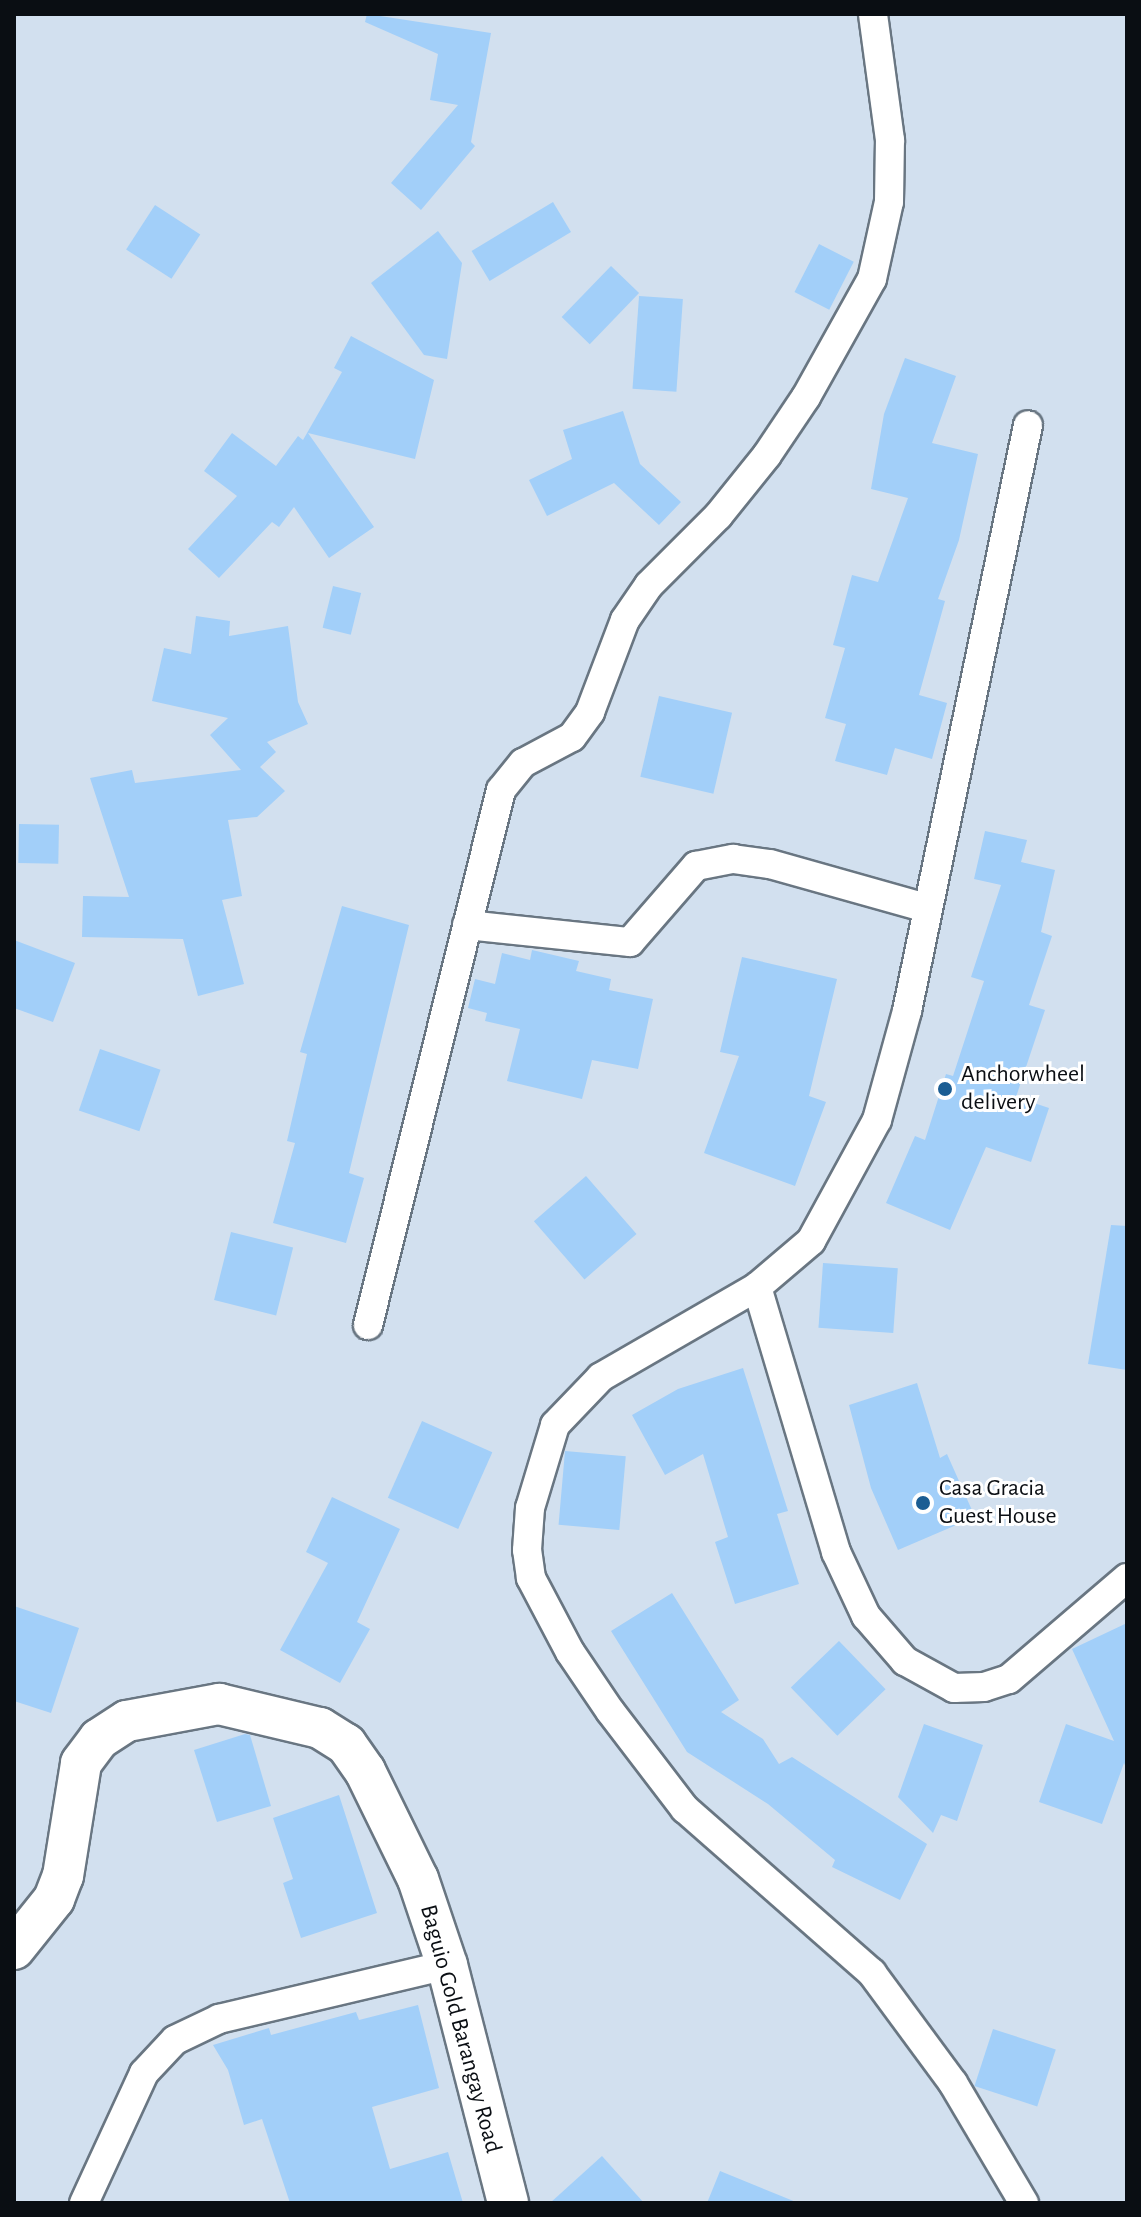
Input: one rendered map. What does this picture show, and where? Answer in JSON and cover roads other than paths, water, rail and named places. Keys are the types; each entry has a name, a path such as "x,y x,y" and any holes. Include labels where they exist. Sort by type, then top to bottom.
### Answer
{"street":[{"path":"368,1325 467,925 490,817 508,775 572,737 590,712 625,620 649,585 718,516 767,455 806,397 872,279 886,228 890,155 873,14"},
{"path":"1024,2203 953,2083 872,1973 685,1809 570,1652 531,1578 530,1508 555,1425 601,1377 757,1287 811,1241 877,1120 927,908 1028,425"},
{"path":"467,925 630,942 696,866 733,859 770,864 927,908"},
{"path":"757,1287 836,1552 866,1616 905,1661 954,1688 984,1687 1009,1679 1127,1578"},
{"name":"Baguio Gold Barangay Road","path":"14,1949 54,1899 63,1876 81,1763 99,1739 127,1721 219,1704 277,1714 320,1728 346,1744 389,1812 447,1965 508,2203"},
{"path":"84,2203 144,2073 175,2040 232,2015 447,1965"}],"place":[{"name":"Anchorwheel delivery","path":"945,1089"},
{"name":"Casa Gracia Guest House","path":"923,1503"}]}
